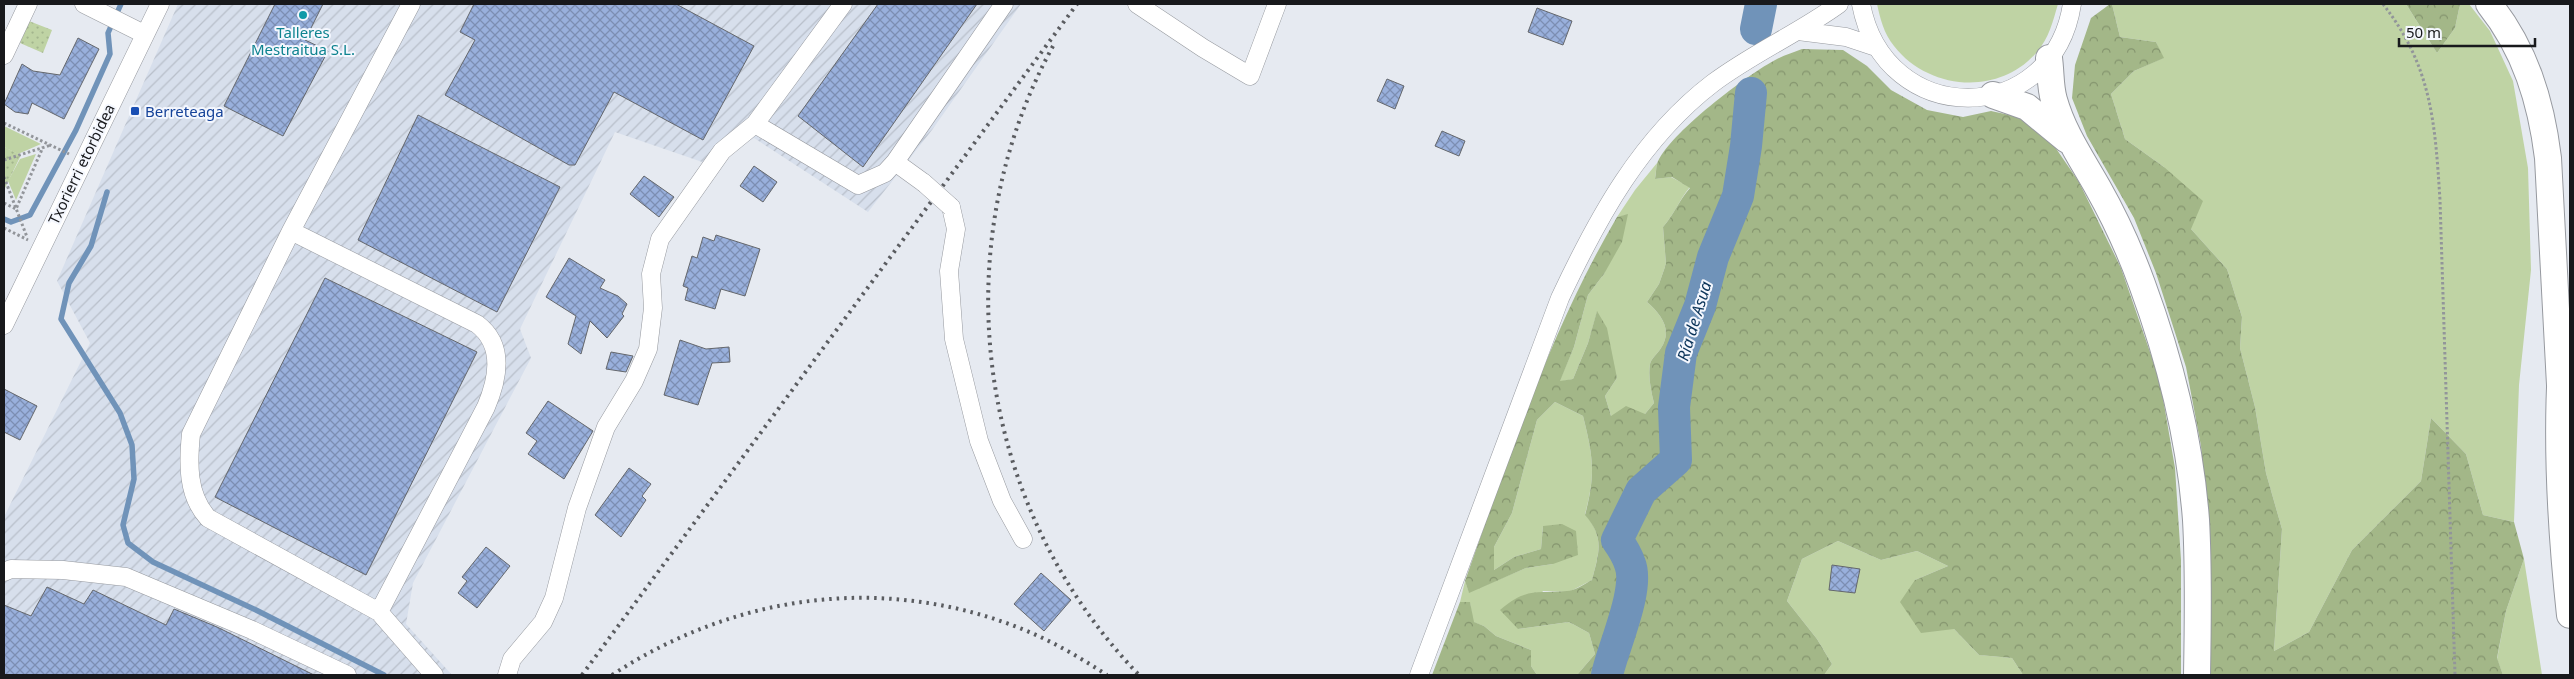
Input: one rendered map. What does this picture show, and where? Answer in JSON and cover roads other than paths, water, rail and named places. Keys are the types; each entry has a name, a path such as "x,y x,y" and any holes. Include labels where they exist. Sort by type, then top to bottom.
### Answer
{"highway":[{"path":"2489,4 2504,23 2522,57 2537,98 2544,125 2548,158 2560,385 2559,474 2563,551 2570,615"},
{"path":"2049,58 2053,98 2070,142 2098,188 2131,257 2161,336 2176,392 2188,455 2196,518 2197,675"},
{"path":"1993,95 2027,107 2070,142"},
{"path":"2560,385 2570,282"}],"street":[{"path":"4,55 28,4"},
{"path":"84,4 144,34"},
{"name":"Txorierri etorbidea","path":"4,325 160,4"},
{"path":"411,4 291,231 191,434 188,459 190,479 199,508 208,518 379,612 434,675"},
{"path":"507,675 512,660 543,622 554,598 577,508 603,436 634,380 648,349 654,308 652,274 660,239 722,151 755,124 843,4"},
{"path":"755,124 858,185 885,173 895,162 1004,4"},
{"path":"1138,4 1203,48 1250,76 1277,4"},
{"path":"1420,675 1560,298 1587,240 1642,154 1665,126 1713,83 1839,4"},
{"path":"1861,4 1865,23 1876,48 1890,65 1907,80 1927,90 1956,97 1971,98 1993,95 2014,87 2033,74 2049,58 2062,40 2070,18 2072,4"},
{"path":"1798,31 1846,37 1876,48"},
{"path":"895,162 951,208 956,229 950,271 954,339 979,441 1002,501 1023,539"},
{"path":"291,231 478,324 487,332 494,347 498,365 494,389 379,612"},
{"path":"4,572 11,569 63,570 126,577 252,630 347,675"}],"waterway":[{"path":"4,219 11,222 30,215 76,130 110,54 108,33 121,4"},
{"path":"1756,29 1761,4"},
{"name":"Ría de Asua","path":"1607,675 1629,603 1632,575 1630,564 1617,540 1641,491 1676,460 1674,407 1681,353 1700,306 1713,257 1738,196 1746,146 1751,93"},
{"path":"107,192 91,246 69,283 61,319 120,413 132,445 134,479 123,525 128,543 153,562 256,610 384,675"}],"railway":[{"path":"582,675 1077,4"},
{"path":"1053,46 1018,125 996,207 988,291 993,374 1011,456 1041,535 1084,608 1139,675"},
{"path":"612,675 659,648 707,626 758,611 809,601 861,598 913,601 965,611 1017,627 1075,655 1107,675"}],"place":[{"name":"Talleres Mestraitua S.L.","path":"303,15"},
{"name":"Berreteaga","path":"135,111"}]}
